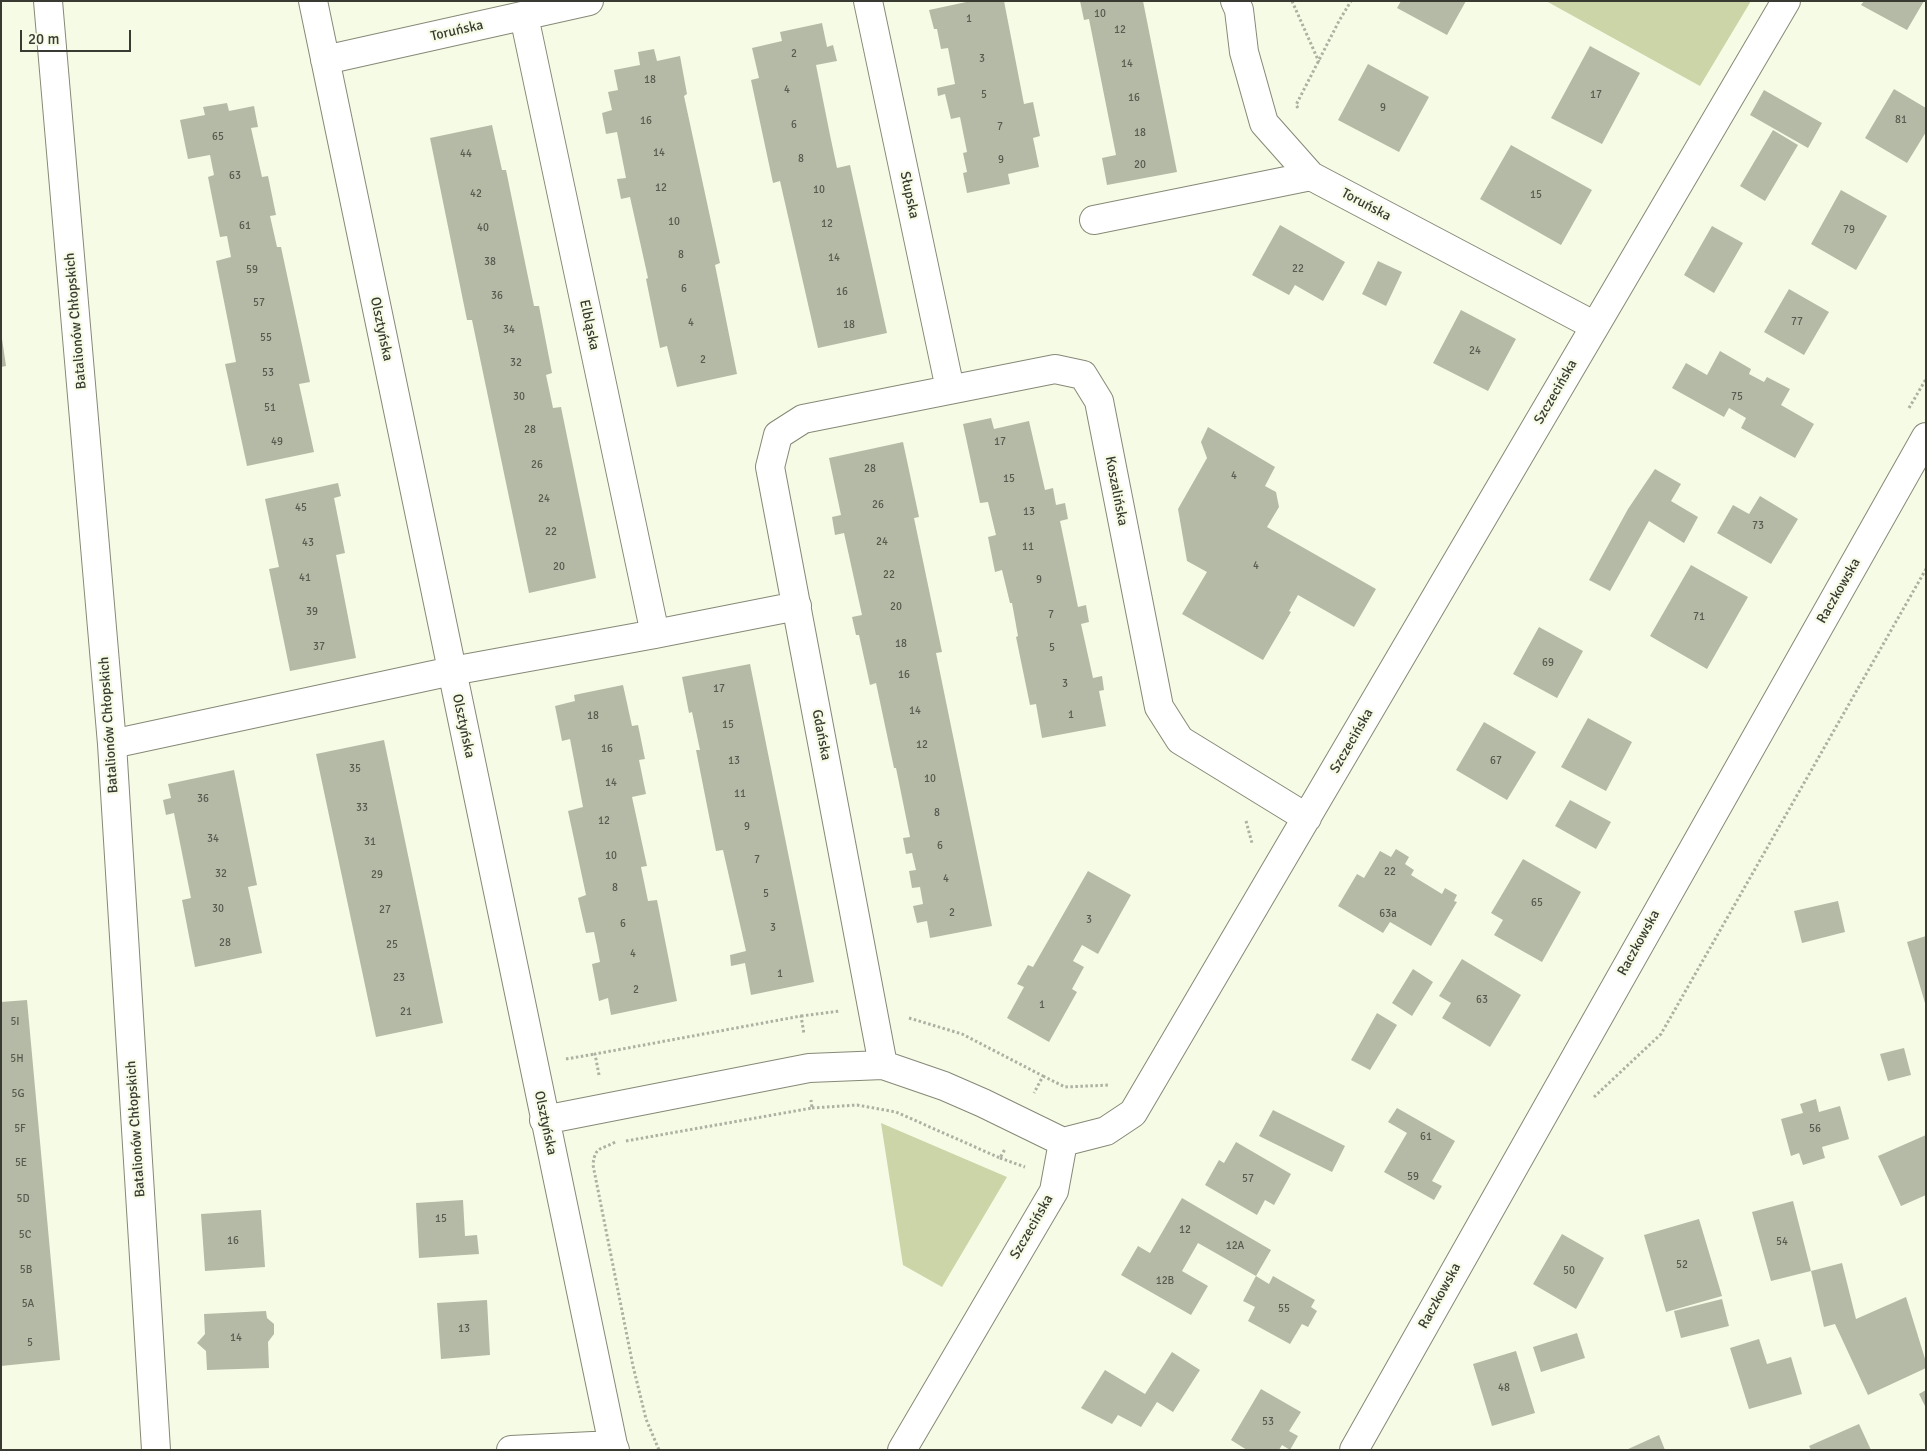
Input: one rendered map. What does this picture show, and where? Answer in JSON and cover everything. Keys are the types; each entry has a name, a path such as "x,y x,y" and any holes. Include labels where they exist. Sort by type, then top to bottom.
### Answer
{"street":[{"name":"Batalionów Chłopskich","path":"48,1 112,744 156,1450"},
{"name":"Olsztyńska","path":"314,1 544,1120 614,1447"},
{"name":"Toruńska","path":"325,60 589,1"},
{"name":"Słupska","path":"868,1 950,389"},
{"name":"Szczecińska","path":"902,1450 1054,1190 1063,1142 1106,1131 1133,1113 1786,1"},
{"name":"Toruńska","path":"1243,4 1244,52 1264,123 1311,176 1595,326"},
{"name":"Elbląska","path":"524,16 655,634"},
{"path":"1094,220 1311,176"},
{"name":"Koszalińska","path":"803,419 1055,369 1083,375 1099,401 1159,707 1180,740 1307,818"},
{"name":"Gdańska","path":"803,419 778,435 770,467 883,1065"},
{"name":"Raczkowska","path":"1354,1450 1926,437"},
{"path":"112,744 452,671 797,606"},
{"path":"544,1120 809,1068 883,1065 944,1086 1020,1119 1063,1142"},
{"path":"511,1450 614,1447"}],"path":[{"path":"1292,1 1319,62"},
{"path":"1300,114 1296,105 1352,1"},
{"path":"1592,1099 1662,1034 1926,569"},
{"path":"1043,1076 1065,1087 1116,1084"},
{"path":"606,1109 616,1142 598,1149 592,1164 633,1366 646,1419 659,1450"}],"green space":[{"path":"1546,1 1751,1 1700,86"},
{"path":"881,1123 1007,1177 942,1287 903,1265"}],"building":[{"path":"971,1 1004,1 1024,104 1033,102 1040,136 1033,138 1039,167 1008,174 1010,184 967,193 963,173 967,172 963,153 967,152 960,117 951,119 945,94 938,96 937,88 955,84 948,48 941,49 937,29 934,29 929,10"},
{"path":"1080,1 1143,1 1177,172 1107,185 1102,158 1116,155 1089,19 1084,20"},
{"path":"1401,1 1466,1 1447,35 1397,8"},
{"path":"1864,1 1924,1 1907,30 1861,5"},
{"path":"822,23 827,47 833,45 837,61 816,65 830,135 837,168 850,165 887,333 818,348 780,181 773,183 751,80 759,78 752,48 782,41 780,32"},
{"path":"1590,46 1640,73 1602,144 1551,118"},
{"path":"654,49 657,61 680,56 687,94 684,96 720,263 715,265 737,374 677,387 667,346 660,348 646,279 648,278 630,197 621,199 617,179 626,178 617,132 606,134 602,113 612,110 608,92 618,90 614,70 640,65 638,52"},
{"path":"1368,64 1429,97 1399,152 1338,120"},
{"path":"1894,89 1926,108 1926,132 1907,163 1865,138"},
{"path":"1764,90 1822,123 1808,148 1750,115"},
{"path":"227,103 229,111 254,106 258,127 251,128 262,177 268,176 276,215 270,216 277,247 281,247 310,382 299,384 314,452 247,466 225,364 236,362 216,261 231,257 227,236 220,237 208,177 214,175 210,155 188,159 180,120 205,115 203,107"},
{"path":"492,125 502,170 506,170 534,306 539,306 552,373 546,375 553,408 561,407 596,578 529,593 472,320 467,320 430,138"},
{"path":"1773,130 1798,145 1765,201 1740,186"},
{"path":"1511,145 1592,190 1561,245 1480,199"},
{"path":"1841,190 1887,216 1856,270 1811,244"},
{"path":"1280,225 1345,262 1323,301 1295,285 1289,295 1252,275"},
{"path":"1712,226 1743,243 1714,293 1684,275"},
{"path":"1378,261 1402,272 1386,306 1362,294"},
{"path":"1789,289 1829,312 1804,355 1764,332"},
{"path":"1461,310 1516,339 1488,391 1433,363"},
{"path":"1,332 6,366 1,367"},
{"path":"1720,351 1751,369 1749,374 1764,382 1767,377 1790,389 1781,405 1814,424 1795,458 1741,428 1746,418 1729,408 1724,417 1672,388 1686,363 1707,375"},
{"path":"991,418 994,429 1029,421 1045,490 1053,488 1056,505 1065,503 1068,519 1060,521 1078,607 1086,605 1089,622 1081,624 1093,678 1102,676 1104,690 1099,691 1106,726 1042,738 1036,704 1030,705 1016,637 1018,636 1012,603 1010,603 1002,570 995,572 988,537 996,535 988,502 980,503 963,424"},
{"path":"1208,427 1275,467 1265,486 1276,492 1279,507 1267,527 1376,589 1354,627 1298,595 1289,611 1291,612 1263,660 1182,614 1207,572 1187,561 1178,509 1207,458 1201,442"},
{"path":"903,442 919,517 914,518 942,652 936,653 992,926 930,938 927,921 917,923 913,906 923,904 920,887 912,888 909,871 916,870 912,853 906,854 903,838 910,837 896,768 894,768 876,683 870,685 859,635 856,635 852,617 862,615 844,533 835,535 832,517 841,515 829,458"},
{"path":"1655,469 1681,484 1671,501 1698,517 1684,543 1649,521 1610,591 1589,580 1628,509"},
{"path":"338,483 341,496 334,498 345,553 336,555 356,658 290,671 269,569 279,567 265,499"},
{"path":"1760,496 1798,519 1771,564 1717,533 1733,505 1749,514"},
{"path":"1691,565 1748,597 1707,669 1650,636"},
{"path":"1539,627 1583,651 1557,698 1513,674"},
{"path":"750,664 814,982 751,995 745,963 731,966 730,955 746,951 723,850 716,851 696,750 700,750 692,712 689,713 682,677"},
{"path":"623,685 632,726 638,725 645,759 639,760 646,794 632,797 647,866 641,867 648,901 657,900 677,1001 611,1015 608,998 599,1001 592,964 600,962 597,946 594,932 586,933 578,898 586,895 568,811 583,807 570,739 562,741 555,706 575,701 574,695"},
{"path":"1588,718 1632,742 1606,791 1561,767"},
{"path":"1484,722 1536,752 1507,800 1456,770"},
{"path":"384,740 443,1023 376,1037 316,754"},
{"path":"234,770 257,885 248,887 262,953 195,967 182,900 191,898 174,813 166,815 163,800 171,798 168,784"},
{"path":"1570,800 1611,822 1596,849 1555,826"},
{"path":"1396,849 1409,857 1405,864 1414,870 1411,875 1442,894 1445,888 1457,895 1454,901 1457,902 1431,946 1390,922 1383,933 1338,906 1357,874 1364,878 1380,851 1391,857"},
{"path":"1523,859 1581,892 1542,962 1494,935 1503,920 1491,913"},
{"path":"1088,871 1131,895 1098,954 1082,945 1073,961 1084,967 1072,989 1077,992 1049,1042 1007,1018 1024,987 1017,984 1028,965 1033,967"},
{"path":"1838,901 1845,932 1802,943 1794,911"},
{"path":"1926,936 1926,1002 1925,1003 1907,942"},
{"path":"1462,959 1521,995 1490,1047 1442,1018 1451,1003 1439,996"},
{"path":"1413,969 1433,982 1412,1016 1392,1003"},
{"path":"27,1000 60,1360 1,1366 1,1002"},
{"path":"1377,1013 1397,1025 1370,1070 1351,1060"},
{"path":"1904,1048 1911,1075 1888,1081 1880,1054"},
{"path":"1816,1099 1819,1112 1840,1106 1849,1139 1822,1147 1825,1158 1803,1165 1799,1153 1791,1156 1781,1119 1803,1113 1800,1104"},
{"path":"1397,1108 1455,1141 1432,1181 1442,1186 1434,1200 1384,1172 1407,1133 1388,1122"},
{"path":"1273,1110 1345,1146 1332,1172 1259,1136"},
{"path":"1926,1135 1926,1195 1901,1206 1878,1156"},
{"path":"1236,1142 1291,1174 1274,1205 1265,1200 1257,1215 1205,1185 1219,1160 1224,1163"},
{"path":"1182,1198 1271,1250 1256,1276 1198,1243 1182,1271 1208,1286 1191,1315 1121,1275 1138,1246 1150,1253"},
{"path":"463,1200 465,1236 477,1235 479,1254 419,1258 416,1203"},
{"path":"1793,1201 1811,1271 1771,1281 1752,1212"},
{"path":"261,1210 265,1267 205,1271 201,1214"},
{"path":"1699,1219 1722,1296 1666,1312 1644,1235"},
{"path":"1562,1234 1604,1258 1576,1309 1533,1284"},
{"path":"1842,1263 1856,1319 1906,1297 1926,1362 1926,1368 1868,1395 1835,1324 1824,1327 1811,1271"},
{"path":"1256,1276 1269,1284 1273,1276 1315,1300 1311,1307 1317,1311 1308,1327 1302,1324 1290,1344 1248,1321 1255,1307 1243,1301"},
{"path":"1722,1299 1729,1326 1681,1338 1674,1311"},
{"path":"487,1300 490,1355 441,1359 437,1303"},
{"path":"266,1311 267,1318 274,1324 274,1334 268,1342 269,1368 207,1370 206,1351 197,1343 205,1334 204,1314"},
{"path":"1577,1333 1585,1358 1541,1372 1533,1347"},
{"path":"1759,1339 1767,1364 1791,1357 1802,1394 1749,1409 1730,1348"},
{"path":"1516,1351 1535,1413 1492,1426 1473,1364"},
{"path":"1172,1352 1200,1370 1173,1412 1157,1402 1141,1427 1118,1415 1112,1424 1081,1408 1105,1370 1145,1394"},
{"path":"1261,1389 1301,1412 1289,1431 1298,1436 1290,1450 1282,1445 1279,1450 1247,1450 1231,1440"},
{"path":"1926,1390 1926,1408 1919,1394"},
{"path":"1859,1424 1871,1450 1811,1450 1809,1446"},
{"path":"1659,1435 1665,1450 1626,1450"}]}
